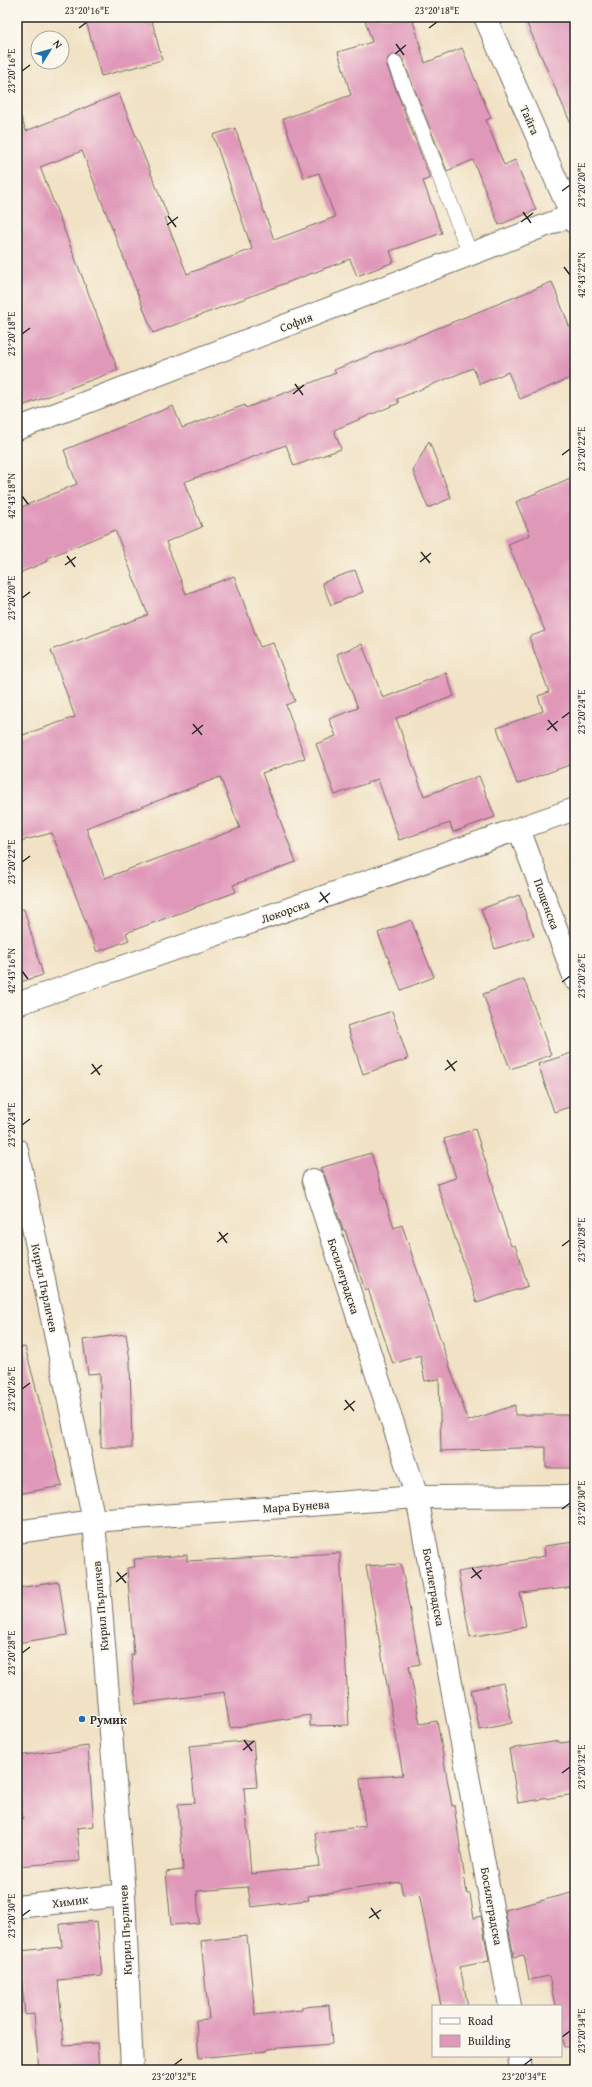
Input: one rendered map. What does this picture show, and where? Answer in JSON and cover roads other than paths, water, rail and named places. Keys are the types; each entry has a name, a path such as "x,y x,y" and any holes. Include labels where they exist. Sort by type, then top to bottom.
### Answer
{"street":[{"name":"Тайга","path":"485,17 574,218"},
{"name":"София","path":"17,429 574,218"},
{"name":"Локорска","path":"17,1004 575,809"},
{"name":"Пощенска","path":"519,829 575,980"},
{"name":"Кирил Пърличев","path":"17,1150 94,1521 124,1895 132,2070"},
{"name":"Босилеградска","path":"312,1180 417,1497 510,2005"},
{"name":"Мара Бунева","path":"17,1532 94,1521 417,1497 575,1496"},
{"name":"Химик","path":"17,1908 124,1895"},
{"path":"519,2057 521,2070"}],"lane":[{"path":"395,63 471,256"}],"place":[{"name":"Румик","path":"82,1719"}]}
